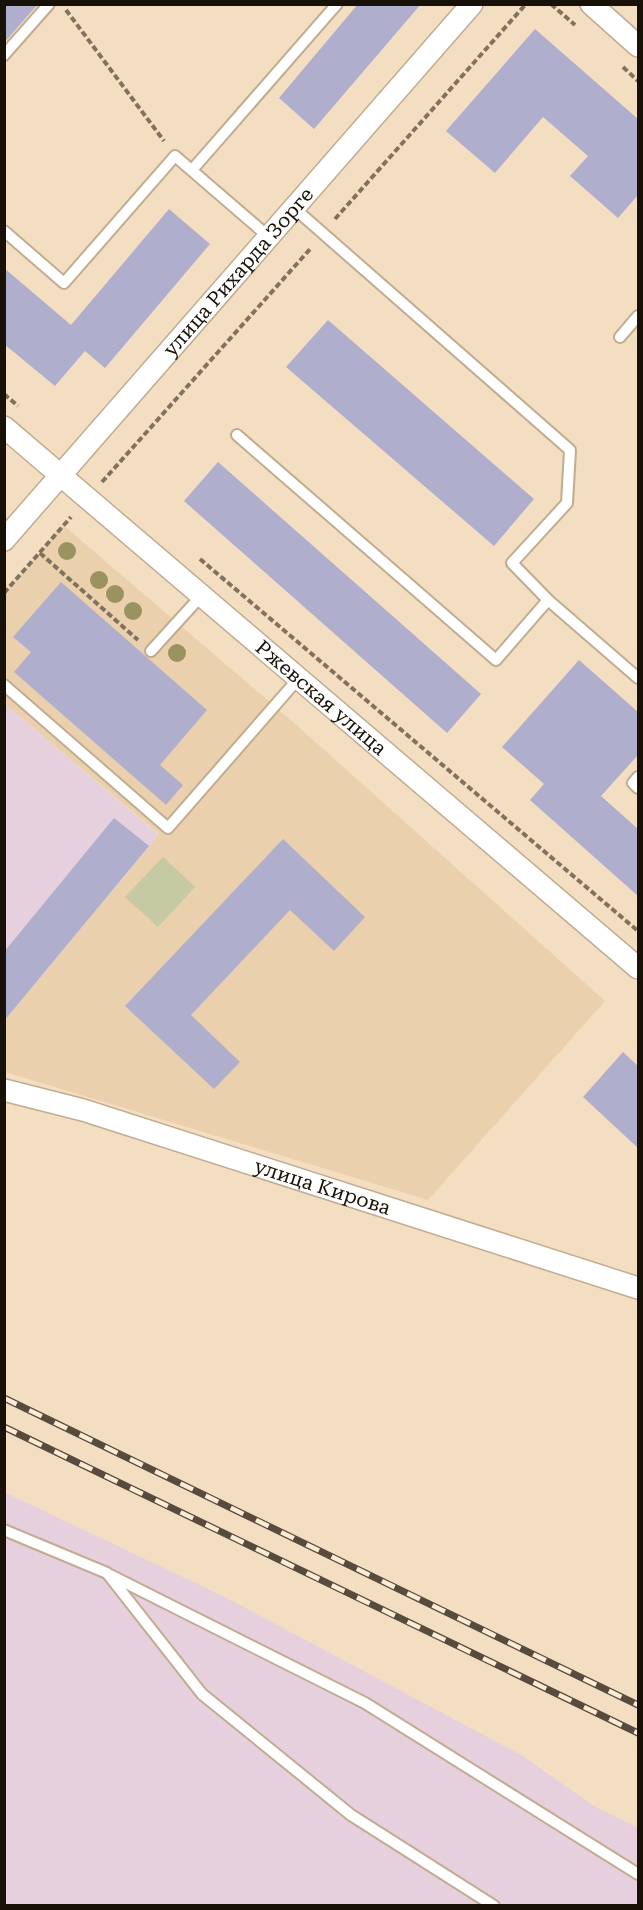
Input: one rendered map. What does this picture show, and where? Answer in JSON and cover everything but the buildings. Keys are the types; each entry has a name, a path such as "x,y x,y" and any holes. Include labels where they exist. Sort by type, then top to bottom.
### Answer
{"street":[{"name":"улица Рихарда Зорге","path":"4,540 472,4"},
{"path":"591,4 639,46"},
{"name":"Ржевская улица","path":"4,427 639,968"},
{"name":"улица Кирова","path":"4,1090 83,1110 639,1288"}],"lane":[{"path":"4,56 49,4"},
{"path":"192,170 337,4"},
{"path":"4,231 64,283 175,156 269,237"},
{"path":"294,208 570,450 567,502 512,563 548,600 639,678"},
{"path":"620,337 639,316"},
{"path":"237,435 496,660 548,600"},
{"path":"151,651 201,596"},
{"path":"4,685 168,828 298,679"},
{"path":"639,777 633,783 639,788"},
{"path":"4,1530 107,1573 365,1702 639,1874"},
{"path":"107,1573 202,1694 351,1815 494,1905"}],"path":[{"path":"61,4 175,156"},
{"path":"4,593 526,4"},
{"path":"4,394 23,410"},
{"path":"77,457 114,486"},
{"path":"40,553 151,651"},
{"path":"195,555 639,931"}],"shaded area":[{"path":"63,525 293,722 605,1001 428,1200 5,1072 5,1020 159,834 5,704 5,593"},
{"path":"5,704 159,835 5,1020"},
{"path":"4,1492 223,1596 523,1756 594,1806 638,1828 638,1905 5,1905"}],"green space":[{"path":"163,857 195,887 158,927 125,897"}],"railway":[{"path":"4,1398 638,1705"},
{"path":"4,1427 638,1733"}]}
